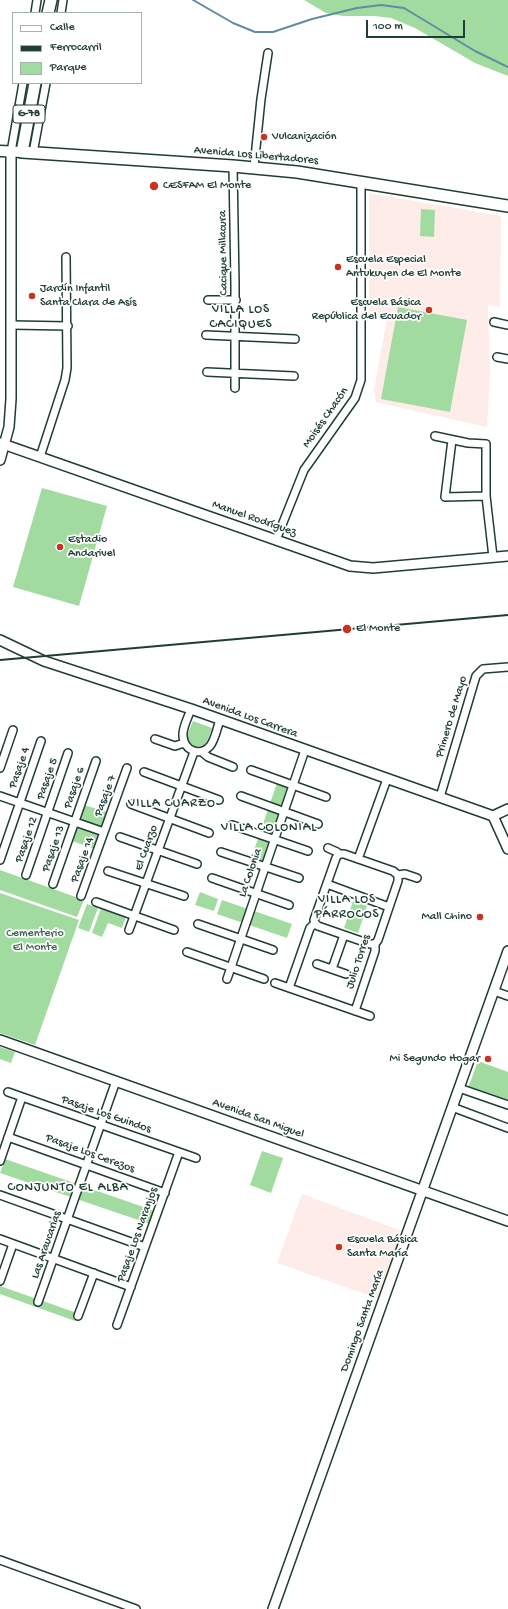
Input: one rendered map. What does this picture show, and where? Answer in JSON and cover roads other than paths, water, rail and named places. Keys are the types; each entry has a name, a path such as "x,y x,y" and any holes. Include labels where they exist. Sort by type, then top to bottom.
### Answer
{"main road":[{"path":"48,12 51,0"},
{"name":"G-78","path":"26,150 35,84"},
{"name":"Avenida Los Libertadores","path":"0,151 10,152 26,150 297,172 361,181 508,206"}],"street":[{"path":"35,12 37,0"},
{"path":"61,12 63,0"},
{"path":"254,168 261,99 268,53"},
{"path":"0,460 12,398 10,152 23,84"},
{"path":"26,150 36,133 46,84"},
{"path":"26,150 36,133"},
{"name":"Cacique Millacura","path":"233,166 236,300 234,388"},
{"name":"Moisés Chacón","path":"276,540 304,470 355,398 361,380 361,181"},
{"path":"40,457 65,380 67,368 68,326 66,257"},
{"path":"208,300 236,300"},
{"path":"494,322 508,325"},
{"path":"11,325 68,326"},
{"path":"206,336 295,339"},
{"path":"497,357 508,359"},
{"path":"207,372 294,376"},
{"path":"436,436 452,440 486,444 486,496 493,557"},
{"path":"452,440 445,497 486,496"},
{"name":"Manuel Rodríguez","path":"2,444 350,566 366,568 508,556"},
{"name":"Avenida Los Carrera","path":"0,640 44,661 191,709 493,816"},
{"name":"Primero de Mayo","path":"440,797 476,676 483,669 508,667"},
{"path":"191,709 183,732 184,743 194,752 202,752 208,757 233,767"},
{"path":"202,752 211,744 220,720"},
{"path":"0,768 13,730"},
{"path":"155,739 175,746 184,743"},
{"name":"Pasaje 4","path":"0,860 41,741"},
{"name":"La Colonia","path":"227,979 305,750"},
{"name":"El Cuarzo","path":"129,930 194,752"},
{"name":"Pasaje 5","path":"48,812 68,753"},
{"name":"Pasaje 6","path":"75,822 96,761"},
{"name":"Pasaje 7","path":"104,832 128,768"},
{"path":"251,770 326,797"},
{"path":"144,772 219,800"},
{"path":"358,859 387,779"},
{"path":"0,796 104,832"},
{"path":"241,796 318,824"},
{"path":"131,804 209,833"},
{"path":"508,809 493,816 508,849"},
{"name":"Pasaje 12","path":"26,875 48,812"},
{"name":"Pasaje 13","path":"53,884 75,822"},
{"path":"232,825 308,851"},
{"name":"Pasaje 14","path":"81,896 104,832"},
{"path":"120,837 197,864"},
{"path":"328,848 339,854 344,854 393,871 398,875 405,874 417,878"},
{"path":"221,852 299,878"},
{"path":"289,988 310,928 315,923 314,920 336,858 339,854"},
{"path":"108,870 184,896"},
{"name":"Julio Torres","path":"355,1011 375,951 375,944 378,940 398,881 398,875"},
{"path":"212,878 289,905"},
{"path":"327,884 389,907"},
{"path":"96,902 174,930"},
{"path":"315,923 318,926 370,944 375,944"},
{"path":"198,924 273,950"},
{"path":"332,969 344,935"},
{"name":"Domingo Santa María","path":"274,1609 508,951"},
{"path":"186,952 264,980"},
{"path":"317,964 346,974"},
{"path":"275,983 370,1016"},
{"path":"494,991 508,996"},
{"name":"Avenida San Miguel","path":"0,1040 508,1221"},
{"name":"Las Araucarias","path":"38,1302 116,1081"},
{"path":"460,1088 508,1105"},
{"name":"Pasaje Los Guindos","path":"8,1092 196,1158"},
{"path":"0,1161 22,1097"},
{"path":"452,1108 508,1128"},
{"name":"Pasaje Los Cerezos","path":"8,1137 165,1193"},
{"name":"Pasaje Los Naranjos","path":"117,1325 179,1152"},
{"path":"0,1195 145,1247"},
{"path":"0,1239 131,1287"},
{"path":"0,1281 13,1244"},
{"path":"78,1316 94,1273"},
{"path":"0,1560 136,1609"}],"waterway":[{"path":"193,0 233,23 255,32 273,32 312,19 357,8 381,5 404,8 475,51 508,67"}],"railway":[{"path":"0,660 508,615"}],"place":[{"name":"Vulcanización","path":"264,137"},
{"name":"CESFAM El Monte","path":"154,186"},
{"name":"Escuela Especial Antukuyen de El Monte","path":"338,267"},
{"name":"Jardín Infantil Santa Clara de Asís","path":"32,296"},
{"name":"Escuela Básica República del Ecuador","path":"429,310"},
{"name":"Estadio Andarivel","path":"60,547"},
{"name":"El Monte","path":"347,629"},
{"name":"Mall Chino","path":"480,917"},
{"name":"Mi Segundo Hogar","path":"488,1059"},
{"name":"Escuela Básica Santa María","path":"339,1247"}],"district":[{"name":"VILLA LOS CACIQUES","path":"241,318"},
{"name":"VILLA CUARZO","path":"172,804"},
{"name":"VILLA COLONIAL","path":"269,828"},
{"name":"VILLA LOS PÁRROCOS","path":"347,908"},
{"name":"CONJUNTO EL ALBA","path":"68,1188"}],"park label":[{"name":"Cementerio El Monte","path":"35,941"}]}
